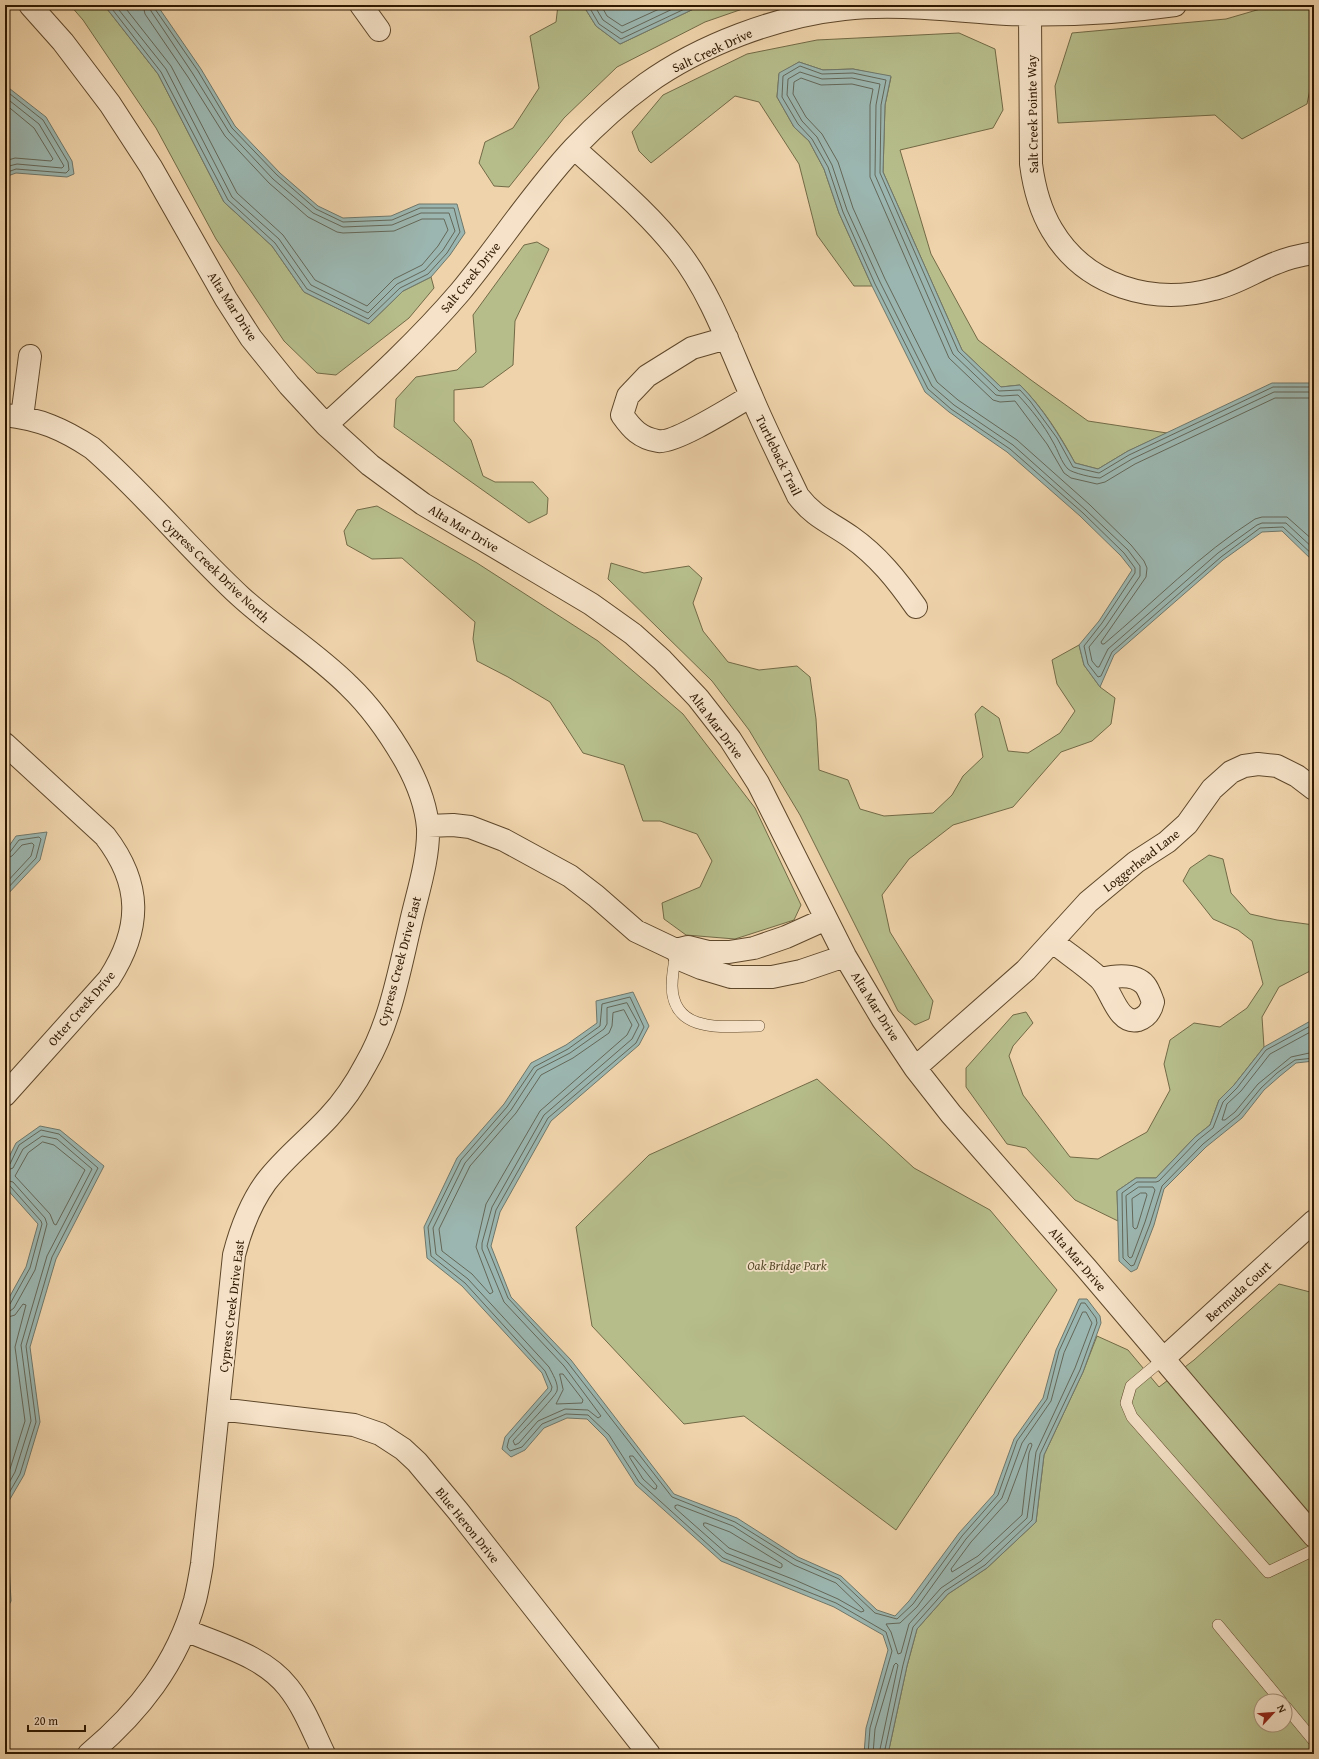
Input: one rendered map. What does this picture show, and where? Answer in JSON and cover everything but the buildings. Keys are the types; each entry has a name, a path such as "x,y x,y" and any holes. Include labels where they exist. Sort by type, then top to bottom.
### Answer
{"street":[{"name":"Alta Mar Drive","path":"30,5 63,42 110,104 151,167 226,299 251,338 289,385 326,425 370,465 423,504 591,604 633,634 662,660 698,698 730,739 758,783 845,956 883,1020 916,1068 951,1114 1087,1269 1162,1360 1314,1536"},
{"path":"362,5 379,30"},
{"name":"Salt Creek Drive","path":"326,425 413,344 458,293 546,180 574,148 612,110 648,83 676,65 712,47 759,29 792,19 842,9 882,6 921,7 1030,14 1091,13 1175,5"},
{"name":"Salt Creek Pointe Way","path":"1030,14 1031,164 1034,184 1042,212 1052,230 1065,249 1084,266 1105,280 1129,290 1167,296 1196,293 1215,289 1243,279 1277,262 1300,255 1314,253"},
{"name":"Turtleback Trail","path":"574,148 651,219 679,252 698,279 714,308 751,396 798,496 806,508 817,517 850,536 874,555 894,577 916,607"},
{"path":"727,338 692,348 647,376 628,396 622,415 632,428 641,436 659,442 674,438 751,396"},
{"path":"13,416 30,356"},
{"name":"Cypress Creek Drive North","path":"13,416 41,421 68,432 92,448 266,620 323,663 348,685 371,710 394,741 413,775 423,801 428,826"},
{"name":"Otter Creek Drive","path":"5,744 105,836 116,850 125,866 131,884 133,902 133,919 129,940 121,960 109,979 5,1095"},
{"name":"Loggerhead Lane","path":"916,1068 1026,970 1088,902 1136,862 1167,842 1187,824 1212,789 1231,772 1244,766 1258,764 1277,766 1297,776 1314,789"},
{"path":"428,826 453,825 470,827 504,840 570,876 596,896 636,931 676,950 682,960 731,978 772,977 801,971 845,956"},
{"name":"Cypress Creek Drive East","path":"89,1754 115,1732 140,1705 160,1676 185,1630 195,1599 202,1564 234,1255 241,1229 252,1204 266,1182 330,1117 350,1091 368,1062 381,1032 397,980 428,849 428,826"},
{"path":"676,950 688,947 708,952 728,952 754,948 786,937 826,919"},
{"path":"1053,942 1101,979"},
{"name":"Bermuda Court","path":"1162,1360 1314,1222"},
{"name":"Blue Heron Drive","path":"219,1409 354,1425 380,1434 403,1449 417,1462 458,1511 649,1754"},
{"path":"185,1630 252,1658 275,1674 288,1686 303,1709 324,1754"}],"lane":[{"path":"676,950 672,988 674,999 680,1011 688,1020 707,1026 760,1026"},
{"path":"1162,1360 1131,1386 1126,1403 1132,1417 1268,1572 1314,1550"},
{"path":"1218,1625 1274,1693"},
{"path":"1293,1716 1314,1741"}],"green space":[{"path":"70,5 104,5 158,74 224,202 272,246 304,292 369,324 403,291 431,277 434,288 409,318 336,375 317,373 284,341 216,239 156,128 83,20"},
{"path":"558,5 583,5 596,26 620,44 702,5 754,5 705,22 617,67 564,118 509,187 494,186 479,163 485,142 513,128 539,88 530,36 556,22"},
{"path":"1274,5 1314,5 1314,70 1307,104 1242,139 1215,115 1058,123 1055,86 1072,33 1226,19"},
{"path":"959,33 995,49 1003,110 993,128 900,150 931,254 978,340 1088,421 1167,433 1128,451 1098,469 1075,463 1050,422 1020,385 1001,387 962,350 883,172 885,105 891,77 853,69 823,70 799,62 779,74 777,97 794,127 809,141 824,169 839,213 872,286 854,286 817,235 799,164 759,102 735,96 651,163 639,151 632,132 663,95 747,54 817,40"},
{"path":"537,242 549,249 515,321 513,365 483,387 454,390 454,421 471,440 483,476 495,482 533,482 548,498 547,514 529,523 394,427 396,399 416,377 457,370 476,352 473,315 524,245"},
{"path":"377,506 477,563 598,641 683,714 755,808 801,905 794,920 735,939 686,935 664,919 662,903 700,887 712,861 697,834 660,821 643,821 624,765 583,753 550,702 508,677 477,661 473,639 475,622 402,558 372,559 347,545 344,531 357,510"},
{"path":"611,563 644,573 689,566 702,578 693,603 703,631 728,662 759,670 797,666 810,677 816,719 819,770 848,780 860,809 884,816 933,813 952,795 963,776 983,757 975,714 982,706 999,718 1008,751 1028,753 1060,733 1075,711 1057,684 1052,660 1079,645 1084,665 1100,687 1115,698 1111,724 1092,741 1061,752 1013,807 953,825 909,859 882,895 890,932 933,1001 929,1019 915,1025 898,1011 800,815 749,730 712,681 608,579"},
{"path":"1209,855 1223,859 1231,893 1250,914 1277,920 1314,925 1314,969 1279,987 1262,1017 1264,1047 1234,1085 1219,1100 1210,1125 1195,1137 1156,1178 1136,1178 1117,1191 1118,1221 1075,1200 1026,1148 1007,1144 966,1087 966,1068 1013,1015 1026,1012 1033,1023 1013,1046 1009,1056 1023,1095 1070,1157 1098,1159 1147,1132 1170,1090 1164,1064 1170,1040 1194,1023 1220,1027 1247,1008 1263,984 1252,941 1238,930 1213,919 1183,881 1190,868"},
{"name":"Oak Bridge Park","path":"817,1079 914,1168 990,1210 1057,1290 896,1530 744,1416 684,1424 592,1326 576,1227 649,1155"},
{"path":"1279,1284 1314,1293 1314,1754 888,1754 907,1666 917,1629 948,1594 987,1568 1036,1522 1044,1455 1083,1372 1097,1336 1128,1350 1159,1387 1194,1360"}],"water":[{"path":"104,5 157,5 201,69 235,126 280,173 318,206 343,218 391,216 419,204 457,204 465,233 450,255 431,277 403,291 369,324 304,292 272,246 224,202 158,74"},
{"path":"583,5 702,5 620,44 596,26"},
{"path":"799,62 823,70 853,69 891,76 885,105 883,172 962,350 1001,387 1020,385 1043,412 1057,432 1075,463 1098,469 1128,451 1272,383 1314,383 1314,562 1282,531 1262,532 1223,560 1114,655 1100,687 1084,665 1079,645 1099,621 1132,570 1121,556 1080,516 1007,452 949,412 925,392 872,286 839,213 824,169 809,141 794,127 777,97 779,73"},
{"path":"5,85 46,117 72,161 74,174 67,177 16,173 5,177"},
{"path":"47,832 40,860 5,897 5,852 16,836"},
{"path":"633,992 649,1026 639,1045 551,1121 500,1212 491,1246 511,1297 571,1360 674,1494 737,1518 798,1557 841,1576 877,1610 895,1616 909,1601 959,1533 994,1494 1014,1439 1043,1398 1056,1350 1079,1299 1087,1299 1100,1316 1101,1323 1083,1372 1044,1455 1036,1522 987,1568 948,1594 917,1629 907,1666 888,1754 864,1754 866,1728 888,1650 883,1635 834,1607 721,1561 636,1485 606,1438 587,1419 567,1418 544,1428 525,1450 511,1457 502,1449 505,1437 548,1388 542,1373 462,1286 427,1258 424,1227 457,1158 504,1104 531,1063 566,1045 597,1023 596,1001"},
{"path":"1314,1019 1314,1061 1296,1063 1280,1076 1264,1090 1242,1118 1206,1147 1164,1189 1154,1225 1137,1269 1131,1272 1119,1261 1117,1191 1136,1178 1156,1178 1195,1137 1210,1125 1219,1100 1234,1085 1264,1047"},
{"path":"40,1126 60,1130 104,1166 56,1259 30,1347 40,1422 24,1475 6,1506 11,1601 5,1613 5,1305 26,1267 38,1224 5,1187 5,1165 16,1143"}]}
